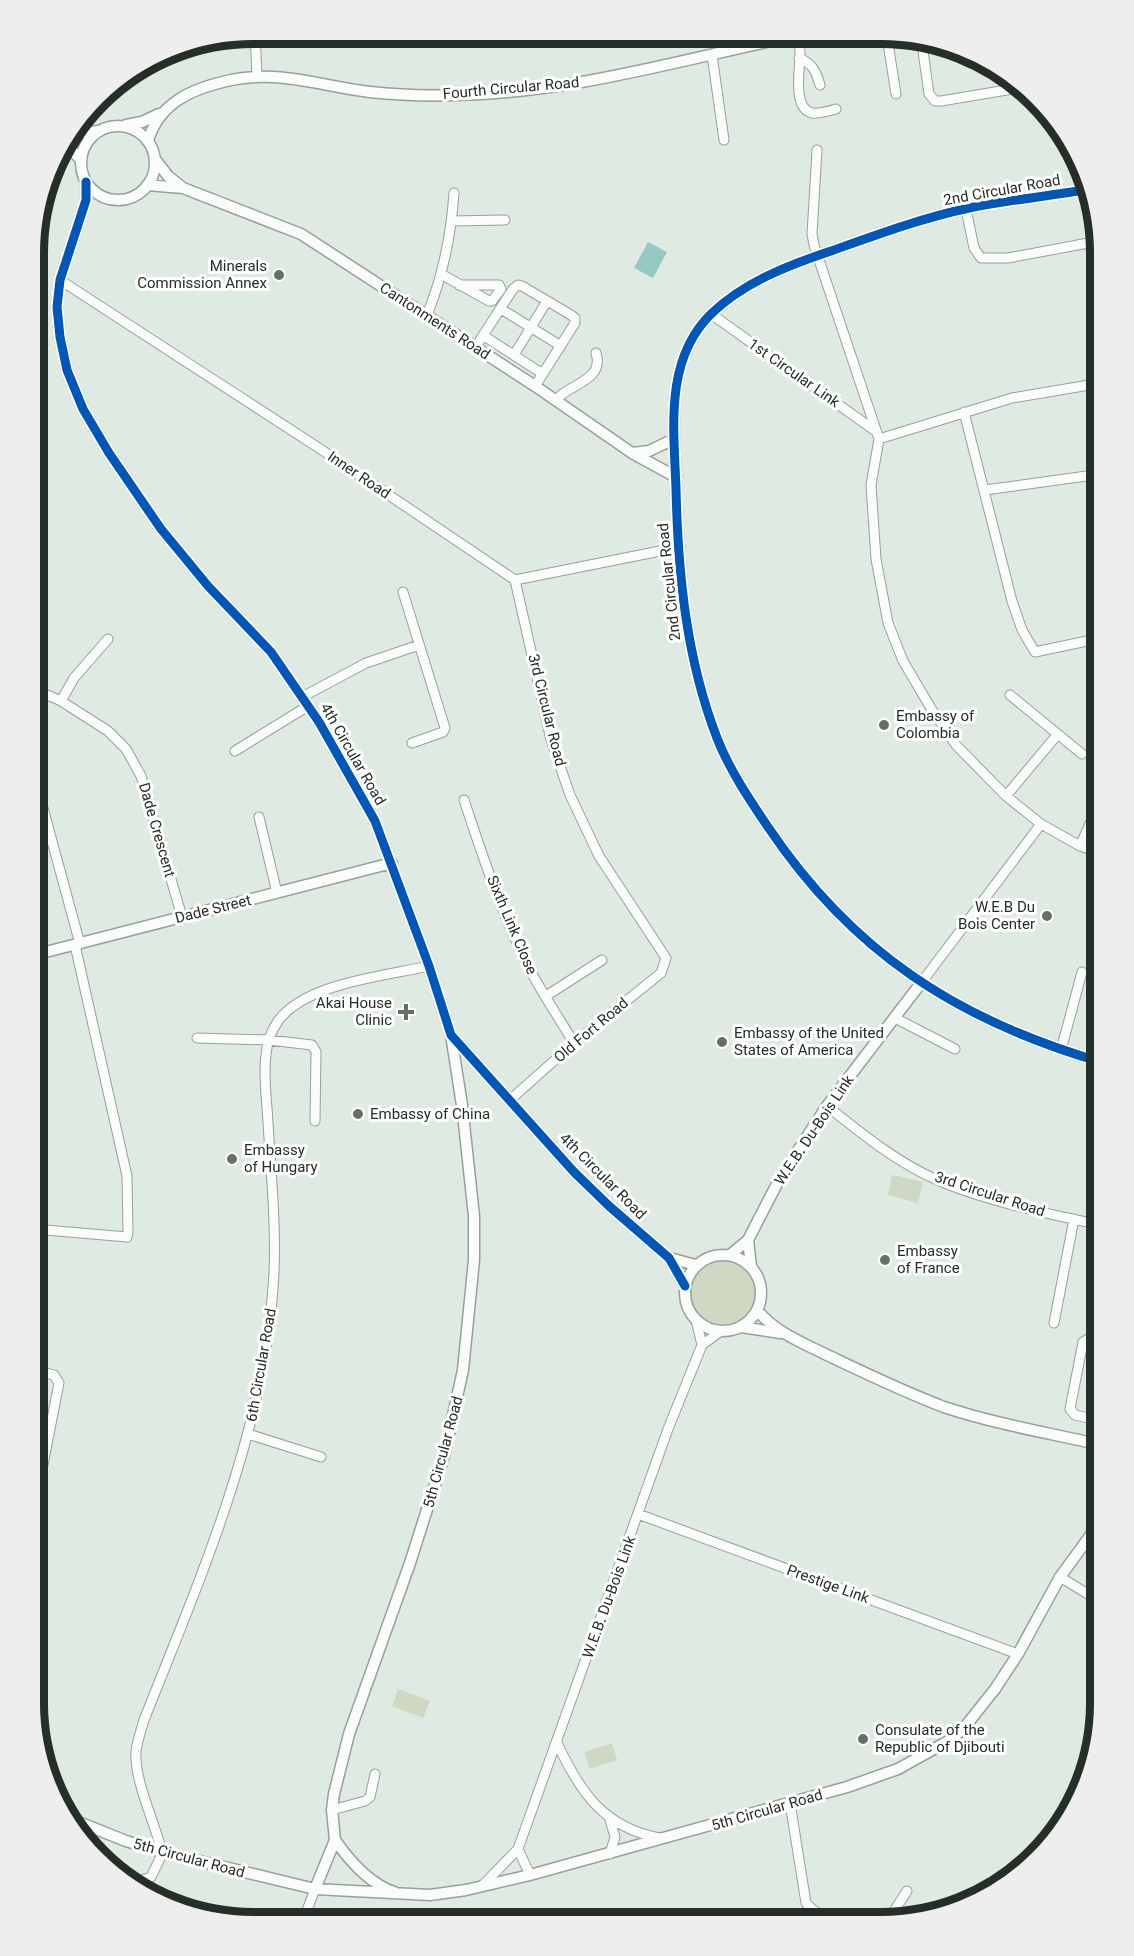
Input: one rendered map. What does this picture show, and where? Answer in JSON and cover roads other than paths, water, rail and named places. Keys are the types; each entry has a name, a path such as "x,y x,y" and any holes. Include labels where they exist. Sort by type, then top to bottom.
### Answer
{"street":[{"path":"256,44 257,76"},
{"name":"Fourth Circular Road","path":"123,126 142,122 160,114 172,104 209,86 257,76 291,77 369,92 458,95 592,80 761,44"},
{"path":"798,44 797,79 801,102 813,113 836,110"},
{"path":"888,44 896,93"},
{"path":"923,48 929,94 935,100 941,101 1012,89"},
{"path":"712,55 724,140"},
{"path":"799,58 809,62 814,68 820,85"},
{"path":"148,141 160,114"},
{"path":"82,133 123,126 137,131 148,141 155,159 168,176 183,188"},
{"path":"98,131 85,146 81,167 86,182 95,192 106,198 114,200 129,198 147,185 153,173 155,159"},
{"path":"71,150 81,160"},
{"path":"817,150 812,234 817,256 878,435 872,485 872,511 876,559 888,623 903,661 956,745 1006,796 1041,824 1090,849"},
{"name":"4th Circular Road","path":"86,182 87,192 82,214 60,280 57,307 67,370 83,409 109,453 161,529 208,586 271,652 337,752 375,821 392,863 451,1035 574,1172 669,1258 685,1286"},
{"path":"147,185 183,188"},
{"name":"Cantonments Road","path":"183,188 301,234 535,386 632,453 676,477"},
{"name":"2nd Circular Road","path":"1080,190 966,208 883,233 771,274 732,297 711,314 689,344 676,380 674,438 685,614 693,663 717,740 748,798 790,860 835,911 881,953 921,983 969,1011 1009,1031 1090,1059"},
{"path":"427,315 441,274 452,221 454,194"},
{"path":"82,214 91,204 106,198"},
{"path":"966,208 974,249 981,258 1008,258 1090,243"},
{"path":"452,221 505,220"},
{"path":"441,274 459,285"},
{"name":"Inner Road","path":"60,280 325,452 515,580"},
{"path":"475,348 513,289 518,285 575,318 575,323 535,386"},
{"path":"514,355 547,301"},
{"path":"501,309 561,346"},
{"name":"1st Circular Link","path":"711,314 878,435"},
{"path":"484,336 543,374"},
{"path":"556,400 562,392 580,385 591,376 597,363 596,353"},
{"path":"878,435 1012,398 1090,385"},
{"path":"964,412 1012,601 1022,630 1035,652 1090,640"},
{"path":"632,453 649,452 674,438"},
{"path":"985,490 1090,476"},
{"path":"515,580 680,547"},
{"name":"3rd Circular Road","path":"515,580 551,740 570,795 599,856 666,958"},
{"path":"403,592 445,728 443,732 412,743"},
{"path":"61,701 74,678 108,639"},
{"path":"235,751 305,701 366,663 418,645"},
{"name":"Dade Crescent","path":"44,693 61,701 108,731 126,749 141,776 182,917"},
{"path":"1010,695 1082,754"},
{"path":"1006,796 1058,735"},
{"name":"Sixth Link Close","path":"464,800 490,876 517,943 574,1043"},
{"path":"44,808 78,945 127,1176 129,1196 127,1237 44,1230"},
{"path":"259,817 277,893"},
{"name":"W.E.B. Du-Bois Link","path":"730,1255 748,1240 780,1178 827,1106 1041,824"},
{"path":"1080,846 1090,824"},
{"name":"Dade Street","path":"44,953 392,863"},
{"name":"Old Fort Road","path":"510,1100 574,1043 661,973 666,958"},
{"path":"546,996 602,960"},
{"name":"6th Circular Road","path":"163,1852 138,1770 136,1754 139,1736 213,1545 248,1434 269,1331 274,1269 272,1186 265,1073 269,1040 278,1022 290,1008 316,993 429,966"},
{"path":"1061,1050 1082,972"},
{"path":"896,1018 955,1049"},
{"name":"5th Circular Road","path":"315,1889 335,1840 332,1810 334,1794 349,1734 410,1563 444,1456 463,1370 474,1260 474,1216 462,1105 451,1035"},
{"path":"198,1038 269,1040 312,1045 316,1052 315,1121"},
{"name":"3rd Circular Road","path":"827,1106 878,1147 937,1180 1004,1202 1090,1223"},
{"path":"1054,1323 1074,1220"},
{"path":"748,1240 751,1266"},
{"path":"741,1327 758,1311 761,1299 758,1275 741,1258 730,1255 712,1256 696,1265 685,1286 685,1299 689,1310 696,1320 707,1328 721,1331 741,1327 773,1331 786,1335 876,1379 945,1407 981,1418 1090,1443"},
{"name":"4th Circular Road","path":"669,1258 696,1265"},
{"path":"758,1311 768,1322 786,1335"},
{"path":"696,1320 702,1345 721,1331"},
{"path":"1090,1340 1083,1342 1070,1409 1075,1415 1090,1418"},
{"name":"W.E.B. Du-Bois Link","path":"482,1886 518,1849 668,1429 702,1345"},
{"path":"44,1372 57,1378 58,1389 44,1460"},
{"path":"248,1434 321,1457"},
{"name":"Prestige Link","path":"638,1514 1017,1654"},
{"name":"5th Circular Road","path":"82,1823 126,1841 163,1852 315,1889 403,1894 449,1893 530,1875 666,1839 876,1778 898,1769 950,1740 974,1718 1017,1654 1060,1577 1090,1536"},
{"path":"1060,1577 1090,1595"},
{"path":"557,1743 578,1785 608,1818 632,1831 666,1839"},
{"path":"332,1810 365,1801 370,1797 375,1774"},
{"path":"790,1803 806,1903 816,1912"},
{"path":"608,1818 615,1837 610,1854"},
{"path":"335,1840 349,1860 376,1882 386,1889 403,1894"},
{"path":"518,1849 530,1875"},
{"path":"142,1880 152,1877 163,1852"},
{"path":"306,1912 315,1889"},
{"path":"894,1912 908,1891"}],"water":[{"path":"648,242 667,252 653,278 634,268"}],"place":[{"name":"Minerals Commission Annex","path":"279,275"},
{"name":"Embassy of Colombia","path":"884,725"},
{"name":"W.E.B Du Bois Center","path":"1047,916"},
{"name":"Akai House Clinic","path":"406,1012"},
{"name":"Embassy of the United States of America","path":"722,1042"},
{"name":"Embassy of China","path":"358,1114"},
{"name":"Embassy of Hungary","path":"232,1159"},
{"name":"Embassy of France","path":"885,1260"},
{"name":"Consulate of the Republic of Djibouti","path":"863,1739"}]}
